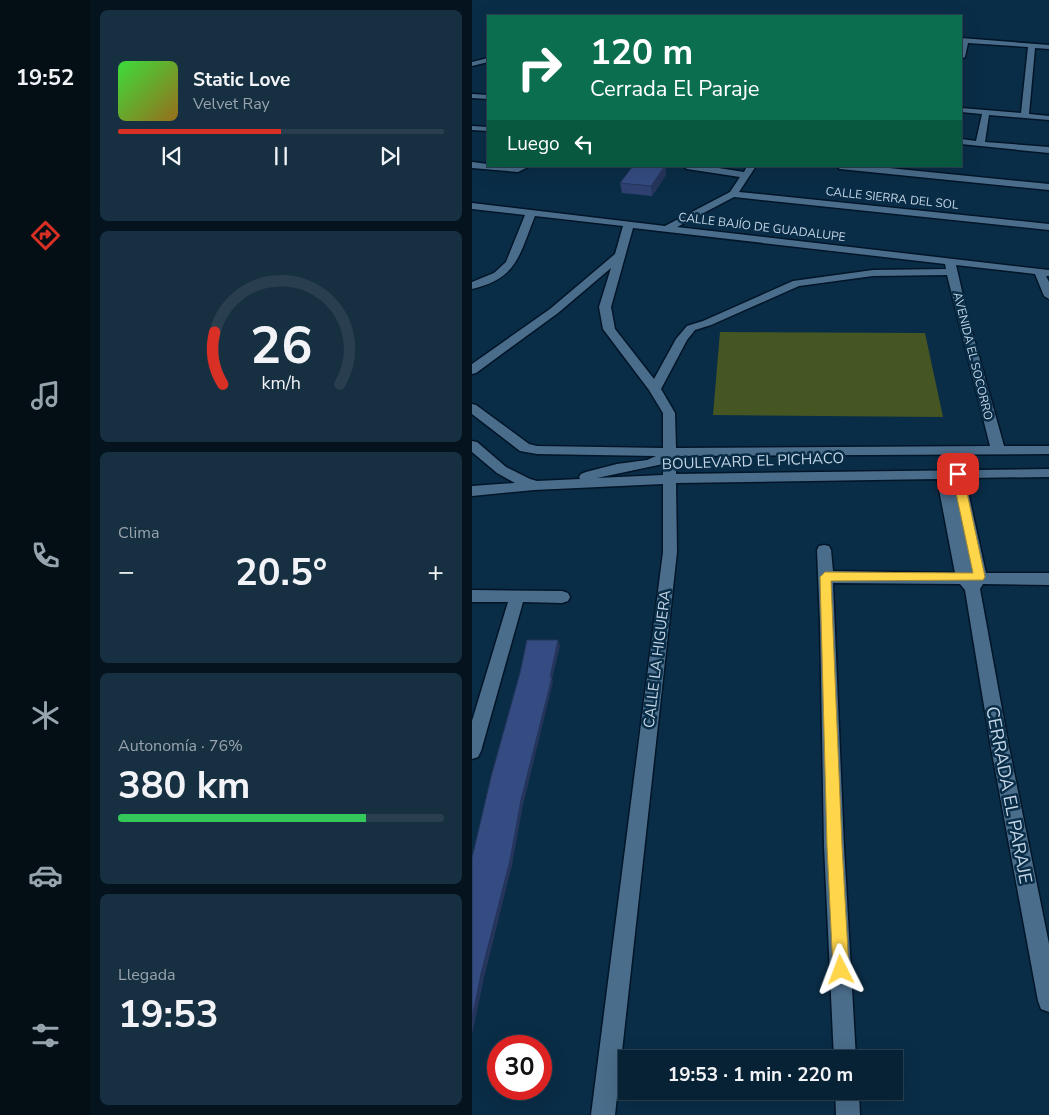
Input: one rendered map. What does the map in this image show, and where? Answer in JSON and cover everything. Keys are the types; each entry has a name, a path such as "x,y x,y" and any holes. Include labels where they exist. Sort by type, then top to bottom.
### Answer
{"street":[{"path":"963,41 1048,47"},
{"path":"1025,116 1032,46"},
{"path":"472,64 487,60"},
{"path":"472,96 487,97"},
{"path":"962,110 1048,118"},
{"path":"980,144 986,112"},
{"path":"472,128 487,129"},
{"path":"962,142 1048,150"},
{"path":"472,164 487,165"},
{"path":"510,167 522,168"},
{"path":"694,167 746,175"},
{"path":"668,228 733,194 751,167"},
{"path":"850,167 1048,187"},
{"name":"CALLE SIERRA DEL SOL","path":"733,194 1048,227"},
{"name":"CALLE BAJÍO DE GUADALUPE","path":"472,206 668,228 950,267 1044,272"},
{"path":"472,286 506,269 511,263 531,213"},
{"name":"CALLE LA HIGUERA","path":"603,1115 670,552 669,413 655,389 609,329 605,307 622,254 629,224"},
{"path":"472,370 554,311 622,254"},
{"path":"655,389 682,339 691,328 707,323 797,283 873,273 950,267"},
{"name":"AVENIDA EL SOCORRO","path":"950,267 998,450"},
{"path":"1044,272 1048,296"},
{"name":"BOULEVARD EL PICHACO","path":"472,408 526,448 537,450 669,452 1048,450"},
{"name":"BOULEVARD EL PICHACO","path":"472,445 501,472 516,480 536,486 768,476 1048,473"},
{"path":"556,485 620,468 653,463 662,459 669,452"},
{"name":"CERRADA EL PARAJE","path":"950,474 1048,1001"},
{"path":"472,490 536,486"},
{"path":"824,550 834,846 845,1050"},
{"path":"825,577 971,581 1048,579"},
{"path":"472,596 562,597"},
{"path":"472,751 517,597"},
{"path":"847,1100 848,1115"}],"green space":[{"path":"720,332 925,333 943,417 713,415"}],"building":[{"path":"632,167 664,167 651,186 620,183"},
{"path":"527,640 558,640 550,677 552,677 521,800 510,860 481,974 472,1018 472,858"}],"route":[{"path":"841,970 834,846 825,577 979,577 958,474"}]}
